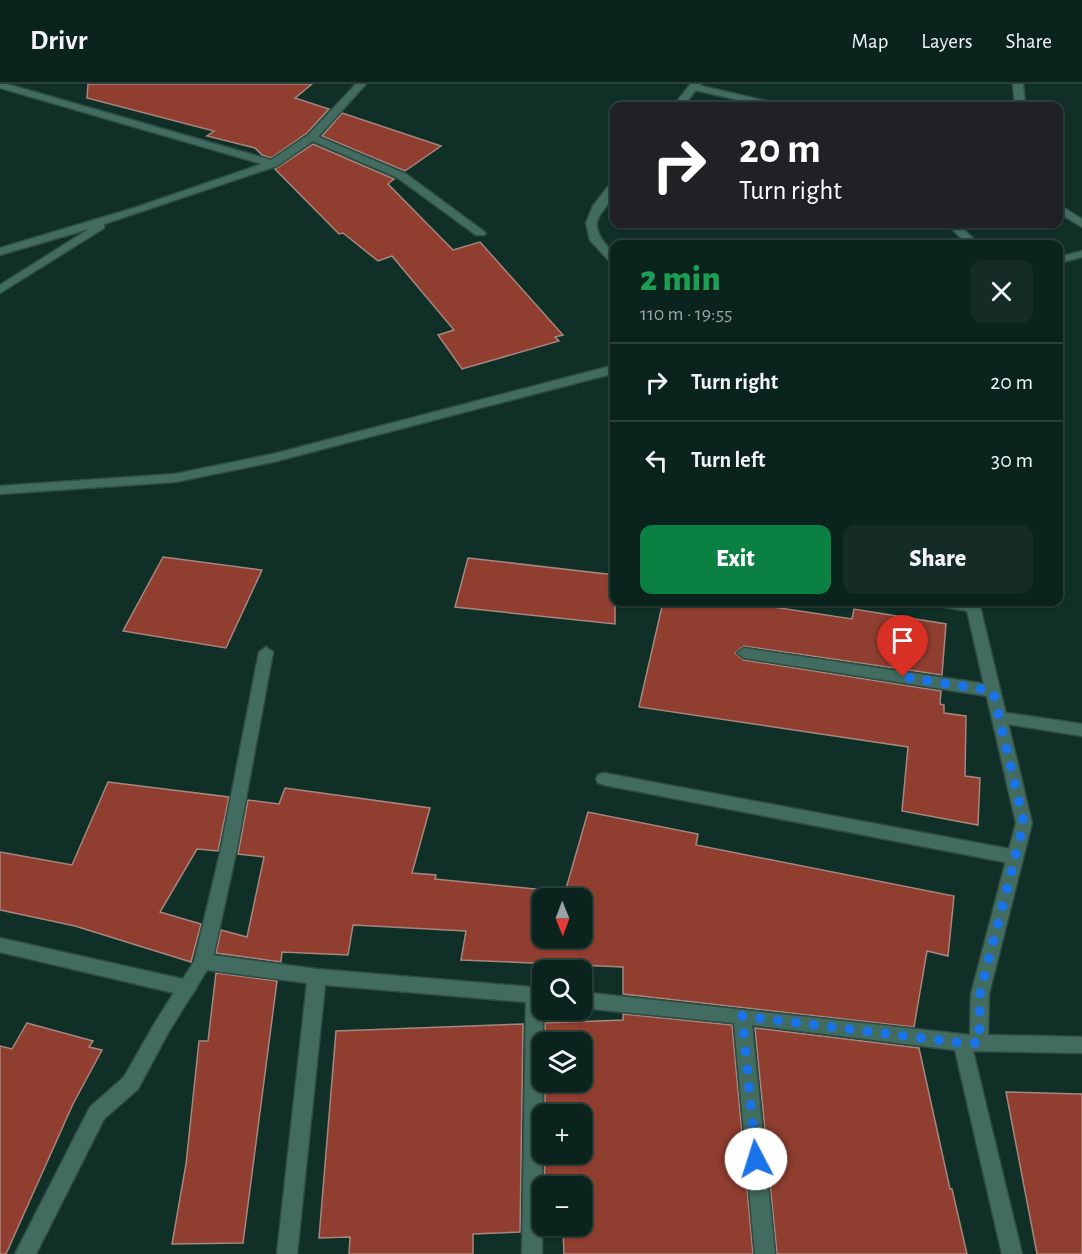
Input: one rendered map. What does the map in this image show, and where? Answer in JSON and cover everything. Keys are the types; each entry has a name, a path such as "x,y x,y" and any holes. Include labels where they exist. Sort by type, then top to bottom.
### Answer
{"street":[{"path":"0,252 109,219 273,164 312,136 361,84"},
{"path":"1018,84 1020,102"},
{"path":"0,85 273,164"},
{"path":"681,102 694,86 760,102"},
{"path":"312,136 402,176 480,233"},
{"path":"610,191 591,214 591,228 603,249 610,256"},
{"path":"1063,211 1082,224"},
{"path":"0,290 109,219"},
{"path":"956,228 969,240"},
{"path":"1063,259 1082,254"},
{"path":"0,490 64,487 186,476 273,458 610,370"},
{"path":"973,606 1024,823 980,993 971,1043 1012,1254"},
{"path":"25,1254 97,1113 131,1083 203,962 228,853 266,652"},
{"path":"744,653 993,691"},
{"path":"1000,718 1082,730"},
{"path":"604,779 1015,857"},
{"path":"0,945 187,988"},
{"path":"203,962 317,977 532,995"},
{"path":"287,1254 317,977"},
{"path":"592,1001 971,1043 1082,1045"},
{"path":"742,1016 765,1254"},
{"path":"532,1254 538,1020"}],"building":[{"path":"88,84 312,84 295,98 329,109 307,133 271,158 262,155 255,148 207,136 214,131 87,98"},
{"path":"342,113 441,146 405,171 322,136"},
{"path":"313,144 394,179 388,184 453,250 480,242 563,335 555,337 559,341 462,369 438,335 454,330 392,256 378,261 343,233 339,234 275,169"},
{"path":"163,557 262,570 226,648 123,631"},
{"path":"468,558 610,574 610,606 615,606 615,624 455,607"},
{"path":"662,606 767,606 852,619 854,609 946,624 942,675 744,646 735,653 744,660 941,691 940,704 944,705 944,713 966,716 965,776 980,778 978,825 902,811 908,747 639,707"},
{"path":"108,782 229,797 218,851 197,849 160,912 201,924 191,962 75,926 0,910 0,852 72,865"},
{"path":"285,788 430,808 412,873 436,875 435,879 532,889 532,948 592,948 592,888 566,888 588,812 698,834 696,845 954,896 948,956 927,951 914,1027 623,994 623,967 592,966 592,960 532,960 532,963 461,960 466,931 353,925 348,955 282,952 281,962 216,953 221,930 247,937 264,857 238,854 248,800 279,804"},
{"path":"216,973 277,981 243,1243 172,1244 186,1164 199,1041 208,1041"},
{"path":"623,1014 732,1025 753,1254 564,1254 563,1236 592,1236 592,1176 544,1176 545,1164 592,1164 592,1104 545,1104 545,1092 592,1092 592,1032 545,1032 545,1023 623,1020"},
{"path":"27,1023 93,1041 89,1047 102,1050 73,1104 6,1254 0,1254 0,1046 12,1049"},
{"path":"523,1024 520,1232 473,1234 473,1254 349,1254 350,1237 319,1238 336,1031"},
{"path":"755,1028 919,1048 950,1189 952,1189 967,1254 777,1254"},
{"path":"1006,1092 1082,1094 1082,1254 1037,1254"}],"route":[{"path":"756,1159 742,1016 962,1043 979,1043 980,993 1024,823 993,691 903,677"}]}
